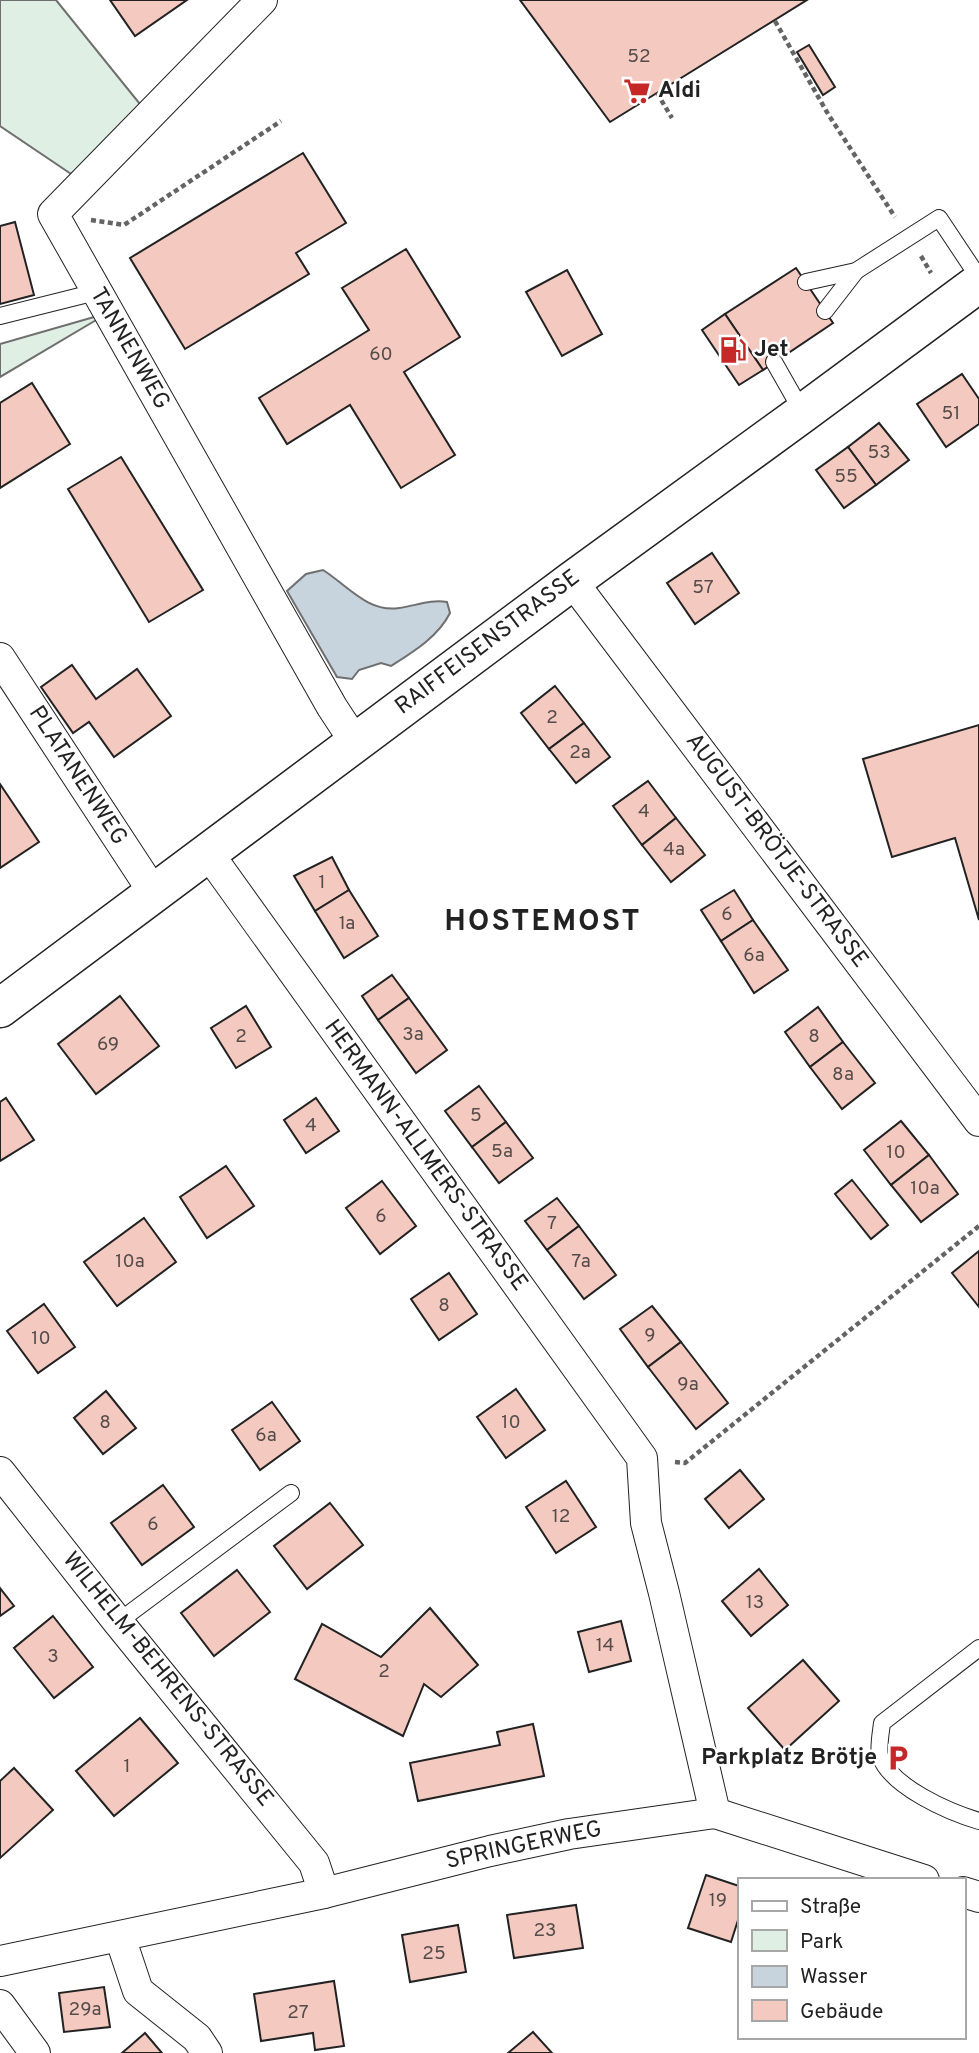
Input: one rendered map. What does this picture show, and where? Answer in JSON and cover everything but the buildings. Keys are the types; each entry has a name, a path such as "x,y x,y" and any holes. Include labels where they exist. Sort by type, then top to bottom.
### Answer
{"street":[{"path":"52,214 262,0"},
{"name":"TANNENWEG","path":"52,214 337,715 355,742"},
{"name":"RAIFFEISENSTRASSE","path":"0,1008 979,280"},
{"name":"AUGUST-BRÖTJE-STRASSE","path":"572,581 979,1121"},
{"name":"PLATANENWEG","path":"0,658 154,893"},
{"name":"HERMANN-ALLMERS-STRASSE","path":"208,853 642,1458"},
{"path":"642,1458 646,1523 715,1813"},
{"name":"WILHELM-BEHRENS-STRASSE","path":"0,1472 314,1863 324,1893"},
{"name":"SPRINGERWEG","path":"0,1961 324,1893 569,1834 715,1813 918,1878"},
{"path":"120,1937 138,1991 197,2038 208,2053"},
{"path":"0,2005 35,2053"}],"lane":[{"path":"806,282 856,271 939,218 979,280"},
{"path":"825,311 856,271"},
{"path":"0,316 96,292"},
{"path":"774,362 803,413"},
{"path":"118,1622 291,1493"},
{"path":"979,1648 882,1723 880,1755 898,1781 958,1815 979,1821"}],"path":[{"path":"775,21 834,124 938,282"},
{"path":"657,93 672,118"},
{"path":"52,214 124,225 281,121"},
{"path":"642,1458 685,1463 979,1226"}],"green space":[{"path":"0,0 56,0 148,114 83,182 0,126"},
{"path":"108,313 0,377 0,344"}],"water":[{"path":"323,570 358,596 377,606 399,608 441,601 447,602 450,613 432,637 391,666 381,663 359,670 352,679 337,677 287,591 306,574"}],"place":[{"name":"Aldi","path":"637,91"},
{"name":"Jet","path":"733,350"},
{"name":"Parkplatz Brötje","path":"898,1758"}],"district":[{"name":"HOSTEMOST","path":"543,922"}]}
